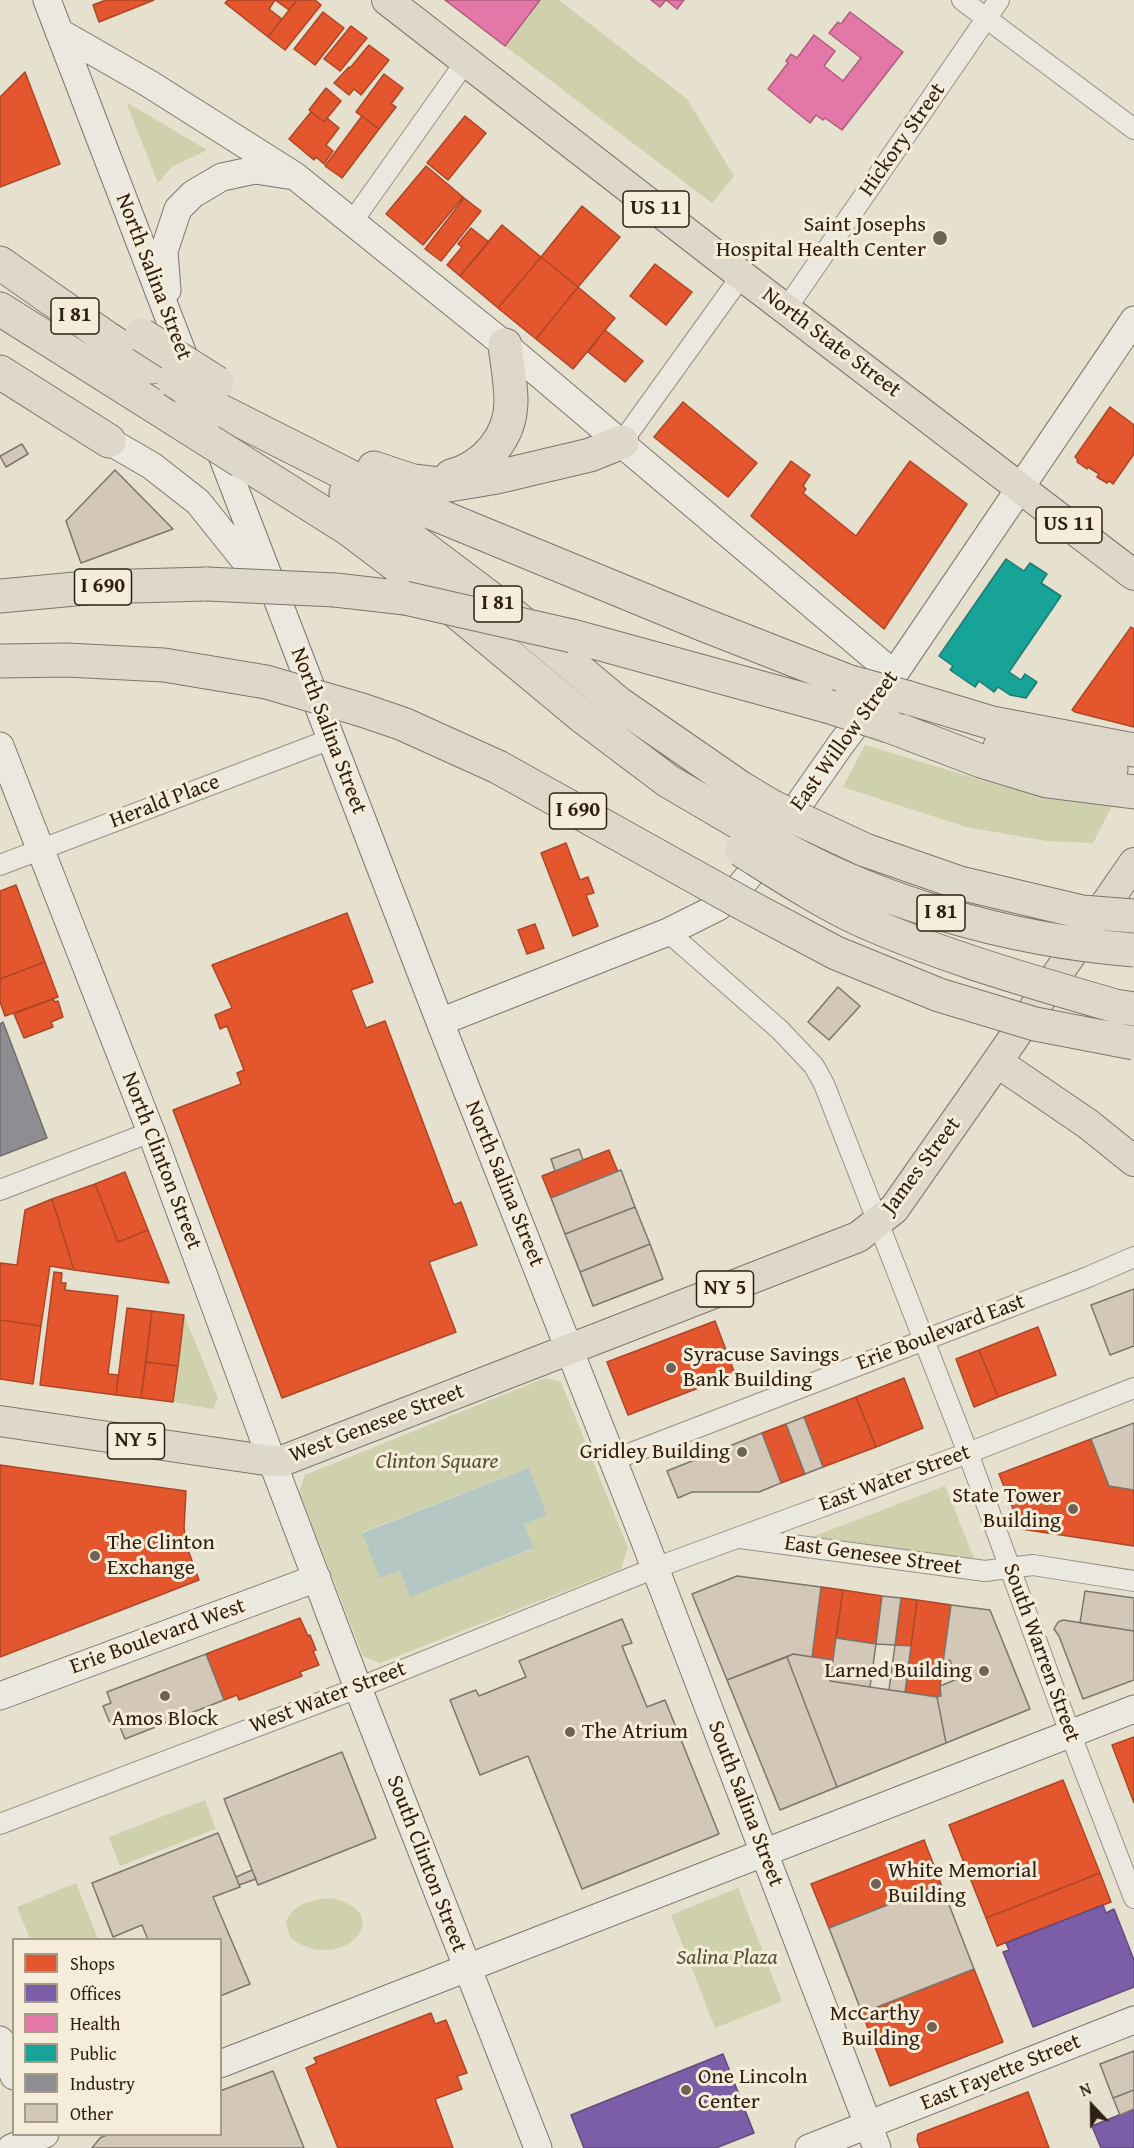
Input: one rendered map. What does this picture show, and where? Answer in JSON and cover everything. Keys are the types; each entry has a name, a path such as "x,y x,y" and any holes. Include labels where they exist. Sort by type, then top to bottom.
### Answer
{"highway":[{"path":"0,261 142,335 218,397 379,491 850,682 902,686 992,723 1134,750"},
{"name":"I 81","path":"0,261 106,338 152,367 218,397 514,616 618,703 703,762 757,831 865,850 960,883 1082,912 1134,916"},
{"name":"I 81","path":"0,309 350,530 441,599 583,717 668,781 757,831 798,858 878,892 928,909 1004,930 1059,941 1134,950"},
{"path":"428,483 459,474 473,467 488,456 503,436 509,420 511,401 505,345"},
{"path":"0,372 110,441"},
{"path":"218,397 379,471 428,483 449,485 498,477 590,455 622,442"},
{"name":"I 690","path":"0,596 96,587 207,584 335,590 405,598 572,636 827,706 889,726 981,761 1047,781 1130,785"},
{"name":"I 690","path":"0,662 67,660 164,665 266,682 362,710 403,724 498,767 836,953 939,995 1024,1021 1134,1043"},
{"path":"757,831 799,887 880,928 1000,973 1134,1009"}],"main road":[{"name":"North Salina Street","path":"47,0 440,1022 613,1460"},
{"name":"North State Street","path":"387,0 1134,575"},
{"path":"59,32 148,82 295,176 622,442 902,686"},
{"path":"177,341 165,280 164,251 178,209 193,194 222,177 255,170 295,176"},
{"name":"East Willow Street","path":"440,1022 668,932 718,907 735,893 841,744 902,686 1019,488 1134,320"},
{"path":"110,441 152,466 198,502 282,609"},
{"name":"North Clinton Street","path":"0,746 151,1132 316,1578"},
{"name":"James Street","path":"570,1350 858,1237 894,1209 1134,863"},
{"path":"997,1062 1088,1124 1134,1161"},
{"name":"West Genesee Street","path":"0,1421 282,1461 570,1350"},
{"name":"South Salina Street","path":"613,1460 872,2137"},
{"name":"South Clinton Street","path":"316,1578 538,2148"},
{"name":"Erie Boulevard West","path":"0,1696 316,1578"},
{"path":"222,2063 1134,1709"},
{"name":"East Fayette Street","path":"809,2148 872,2137 1134,2020"},
{"path":"0,2040 12,2071"},
{"path":"11,2148 39,2139"}],"street":[{"path":"962,0 1134,129"},
{"name":"Hickory Street","path":"786,309 999,0"},
{"path":"352,222 466,61"},
{"path":"622,442 742,275"},
{"name":"Herald Place","path":"0,865 331,739"},
{"name":"South Warren Street","path":"668,932 780,1030 814,1066 824,1084 968,1453 1070,1733 1134,1898"},
{"path":"0,1190 151,1132"},
{"name":"Erie Boulevard East","path":"613,1460 1088,1277 1134,1257"},
{"name":"East Water Street","path":"655,1568 968,1453 1134,1388"},
{"name":"East Genesee Street","path":"737,1538 985,1572 1033,1564 1134,1581"},
{"name":"West Water Street","path":"0,1824 358,1688 655,1568"}],"green space":[{"path":"540,0 559,0 687,99 734,176 712,203 505,46"},
{"path":"126,102 207,150 172,167 158,183"},
{"path":"865,745 1001,786 1117,796 1093,843 1047,841 966,827 843,787"},
{"path":"184,1315 218,1398 213,1409 173,1402"},
{"name":"Clinton Square","path":"545,1378 561,1382 628,1548 621,1569 380,1663 363,1656 299,1492 305,1475","holes":["529,1468 547,1515 524,1524 533,1549 411,1596 400,1571 362,1532"]},
{"path":"945,1486 979,1571 791,1545"},
{"path":"205,1800 216,1829 120,1866 109,1837"},
{"path":"76,1883 98,1938 30,1938 17,1907"},
{"name":"Salina Plaza","path":"738,1888 782,2001 715,2028 671,1915"},
{"path":"331,1898 352,1906 361,1916 362,1928 355,1938 343,1946 327,1950 308,1947 290,1937 286,1922 293,1911 311,1901"}],"shaded area":[{"path":"529,1468 547,1515 524,1524 534,1548 410,1597 400,1571 380,1578 362,1533"}],"building: Shops":[{"path":"106,0 154,0 99,22 93,5"},
{"path":"228,0 275,0 269,9 282,19 268,37 225,3"},
{"path":"275,0 297,0 289,10"},
{"path":"297,0 315,0 321,5 285,50 268,37"},
{"path":"323,12 344,28 315,65 294,49"},
{"path":"351,26 367,38 340,71 324,59"},
{"path":"369,45 389,60 361,95 354,89 349,95 334,83"},
{"path":"25,72 60,164 0,187 0,97"},
{"path":"384,74 403,88 391,104 396,107 379,129 356,112"},
{"path":"326,88 341,101 324,122 309,110"},
{"path":"311,112 324,122 327,118 339,128 326,145 333,151 324,164 316,157 314,160 289,139"},
{"path":"362,116 379,129 342,178 325,166"},
{"path":"465,116 486,133 448,180 427,163"},
{"path":"426,166 463,197 423,245 386,214"},
{"path":"464,198 481,211 441,261 425,249"},
{"path":"582,206 620,237 578,287 541,257"},
{"path":"502,225 541,257 498,308 460,276"},
{"path":"471,228 489,242 460,276 447,265 462,247 458,244"},
{"path":"541,257 578,287 536,339 498,308"},
{"path":"655,264 692,292 666,325 630,296"},
{"path":"578,287 615,318 573,369 536,339"},
{"path":"605,330 643,361 625,382 588,352"},
{"path":"683,402 757,463 728,497 654,437"},
{"path":"1110,407 1134,425 1134,454 1113,484 1097,477 1099,474 1077,462 1075,457"},
{"path":"791,461 810,475 803,486 806,489 803,493 856,536 910,461 967,504 884,629 751,516"},
{"path":"1131,627 1134,629 1134,727 1072,710"},
{"path":"566,843 580,880 588,877 594,893 586,895 598,926 573,936 541,853"},
{"path":"16,885 45,962 0,979 0,891"},
{"path":"347,913 373,982 351,990 366,1028 385,1021 454,1205 461,1202 477,1245 429,1262 456,1332 282,1398 173,1110 241,1084 237,1073 244,1070 227,1026 220,1029 215,1015 232,1008 212,965"},
{"path":"535,924 544,948 527,954 518,930"},
{"path":"45,962 58,997 5,1016 0,1002 0,979"},
{"path":"53,999 55,1002 58,1001 63,1017 51,1022 53,1027 24,1038 14,1014"},
{"path":"609,1150 618,1172 551,1198 542,1176"},
{"path":"125,1172 148,1230 118,1242 95,1184"},
{"path":"95,1184 118,1242 148,1230 169,1283 74,1270 52,1199"},
{"path":"52,1199 74,1270 50,1266 41,1326 0,1320 0,1263 17,1265 25,1210"},
{"path":"54,1272 62,1273 61,1283 66,1283 65,1290 118,1296 108,1374 118,1375 116,1395 40,1385"},
{"path":"127,1308 152,1311 141,1398 116,1395"},
{"path":"152,1311 184,1315 178,1366 146,1362"},
{"path":"0,1320 41,1326 33,1384 0,1379"},
{"name":"Syracuse Savings Bank Building","path":"715,1321 735,1374 628,1415 607,1362"},
{"path":"1038,1327 1056,1375 998,1397 979,1350"},
{"path":"979,1350 998,1397 974,1407 956,1359"},
{"path":"146,1362 178,1366 173,1402 141,1398"},
{"path":"904,1378 923,1428 876,1447 856,1397"},
{"path":"856,1397 876,1447 823,1467 804,1417"},
{"path":"786,1424 805,1474 781,1483 762,1433"},
{"name":"State Tower Building","path":"1091,1439 1109,1486 1134,1490 1134,1546 1021,1529 999,1474"},
{"name":"The Clinton Exchange","path":"0,1465 186,1491 184,1528 187,1547 199,1580 0,1657"},
{"path":"821,1587 843,1590 833,1660 812,1657"},
{"path":"843,1590 882,1596 876,1644 836,1638"},
{"path":"901,1598 917,1600 911,1646 895,1645"},
{"path":"917,1600 951,1605 940,1686 941,1696 937,1697 905,1692"},
{"path":"300,1618 308,1636 310,1635 319,1665 300,1672 302,1676 239,1700 237,1695 224,1700 206,1654"},
{"path":"1134,1737 1134,1803 1112,1745"},
{"path":"1063,1780 1100,1873 986,1918 949,1825"},
{"name":"White Memorial Building","path":"924,1840 941,1884 829,1928 811,1884"},
{"path":"1100,1873 1111,1902 997,1946 986,1918"},
{"name":"McCarthy Building","path":"974,1969 1003,2042 890,2086 862,2013"},
{"path":"431,2013 435,2024 446,2020 467,2073 457,2076 462,2089 435,2099 453,2148 338,2148 306,2068 317,2063 314,2058"},
{"path":"1028,2092 1049,2148 920,2148 917,2140 918,2134"}],"building: Offices":[{"path":"1103,1905 1106,1913 1114,1909 1134,1960 1134,1987 1033,2027 1003,1952 1009,1950 1006,1943"},
{"name":"One Lincoln Center","path":"723,2054 754,2133 716,2148 584,2148 571,2115"},
{"path":"1134,2109 1134,2148 1101,2148 1092,2126"}],"building: Health":[{"path":"445,0 540,0 505,46"},
{"path":"651,0 666,0 660,7"},
{"path":"666,0 684,0 677,9"},
{"path":"850,12 903,52 842,130 825,118 823,120 816,115 810,123 768,89 788,63 786,61 791,54 797,58 814,35 835,51 824,66 843,81 861,58 829,33 838,22 841,24"}],"building: Public":[{"path":"1006,559 1024,571 1030,563 1047,574 1041,583 1061,596 1009,672 1021,680 1025,674 1037,682 1026,698 1010,695 998,687 994,692 979,681 975,687 950,670 953,666 939,656"}],"building: Industry":[{"path":"3,1022 47,1138 0,1156 0,1024"}],"building: Other":[{"path":"22,444 28,454 6,467 0,456"},
{"path":"115,470 173,529 81,563 66,521"},
{"path":"838,987 860,1006 829,1040 808,1022"},
{"path":"579,1149 583,1160 555,1171 551,1159"},
{"path":"621,1170 635,1207 565,1234 551,1198"},
{"path":"635,1207 650,1244 580,1272 565,1234"},
{"path":"650,1244 663,1279 593,1306 580,1272"},
{"path":"1134,1289 1134,1346 1110,1355 1091,1305"},
{"path":"804,1417 823,1467 805,1474 786,1424"},
{"path":"1134,1423 1134,1490 1109,1486 1091,1439"},
{"name":"Gridley Building","path":"762,1433 781,1483 759,1492 692,1492 678,1498 667,1471"},
{"path":"737,1576 821,1587 812,1657 793,1654 727,1680 692,1594"},
{"path":"1085,1591 1134,1598 1134,1631 1080,1623"},
{"path":"882,1596 901,1598 895,1645 876,1644"},
{"name":"Larned Building","path":"951,1605 990,1610 1030,1709 946,1743 937,1697 941,1696 940,1686 957,1679 950,1660 943,1663"},
{"name":"The Atrium","path":"622,1619 632,1643 622,1646 647,1707 665,1700 719,1834 582,1889 528,1756 480,1775 450,1700 476,1690 479,1696 526,1677 519,1661"},
{"path":"1063,1620 1134,1631 1134,1680 1083,1699 1059,1636 1054,1629 1058,1622"},
{"path":"836,1638 876,1644 870,1687 830,1681"},
{"path":"895,1645 911,1646 905,1692 889,1690"},
{"name":"Amos Block","path":"206,1654 224,1700 125,1739 117,1720 110,1723 103,1706 111,1703 107,1692"},
{"path":"793,1654 833,1660 830,1681 937,1697 946,1743 837,1787 787,1657"},
{"path":"787,1657 837,1787 780,1810 727,1680"},
{"path":"342,1752 376,1838 258,1885 224,1799"},
{"path":"218,1833 240,1887 213,1897 250,1984 222,1995 222,1938 147,1938 142,1925 113,1937 92,1883"},
{"path":"252,1870 256,1879 239,1885 236,1877"},
{"path":"941,1884 974,1969 862,2013 829,1928"},
{"path":"1134,2051 1134,2090 1113,2098 1100,2064"},
{"path":"273,2071 304,2148 92,2148 104,2136 222,2136 222,2090"},
{"path":"1134,2090 1134,2109 1120,2115 1113,2098"}],"place":[{"name":"Saint Josephs Hospital Health Center","path":"940,238"},
{"name":"Syracuse Savings Bank Building","path":"671,1368"},
{"name":"Gridley Building","path":"742,1452"},
{"name":"State Tower Building","path":"1073,1509"},
{"name":"The Clinton Exchange","path":"95,1556"},
{"name":"Larned Building","path":"984,1671"},
{"name":"Amos Block","path":"165,1696"},
{"name":"The Atrium","path":"570,1732"},
{"name":"White Memorial Building","path":"876,1884"},
{"name":"McCarthy Building","path":"932,2027"},
{"name":"One Lincoln Center","path":"686,2090"}]}
